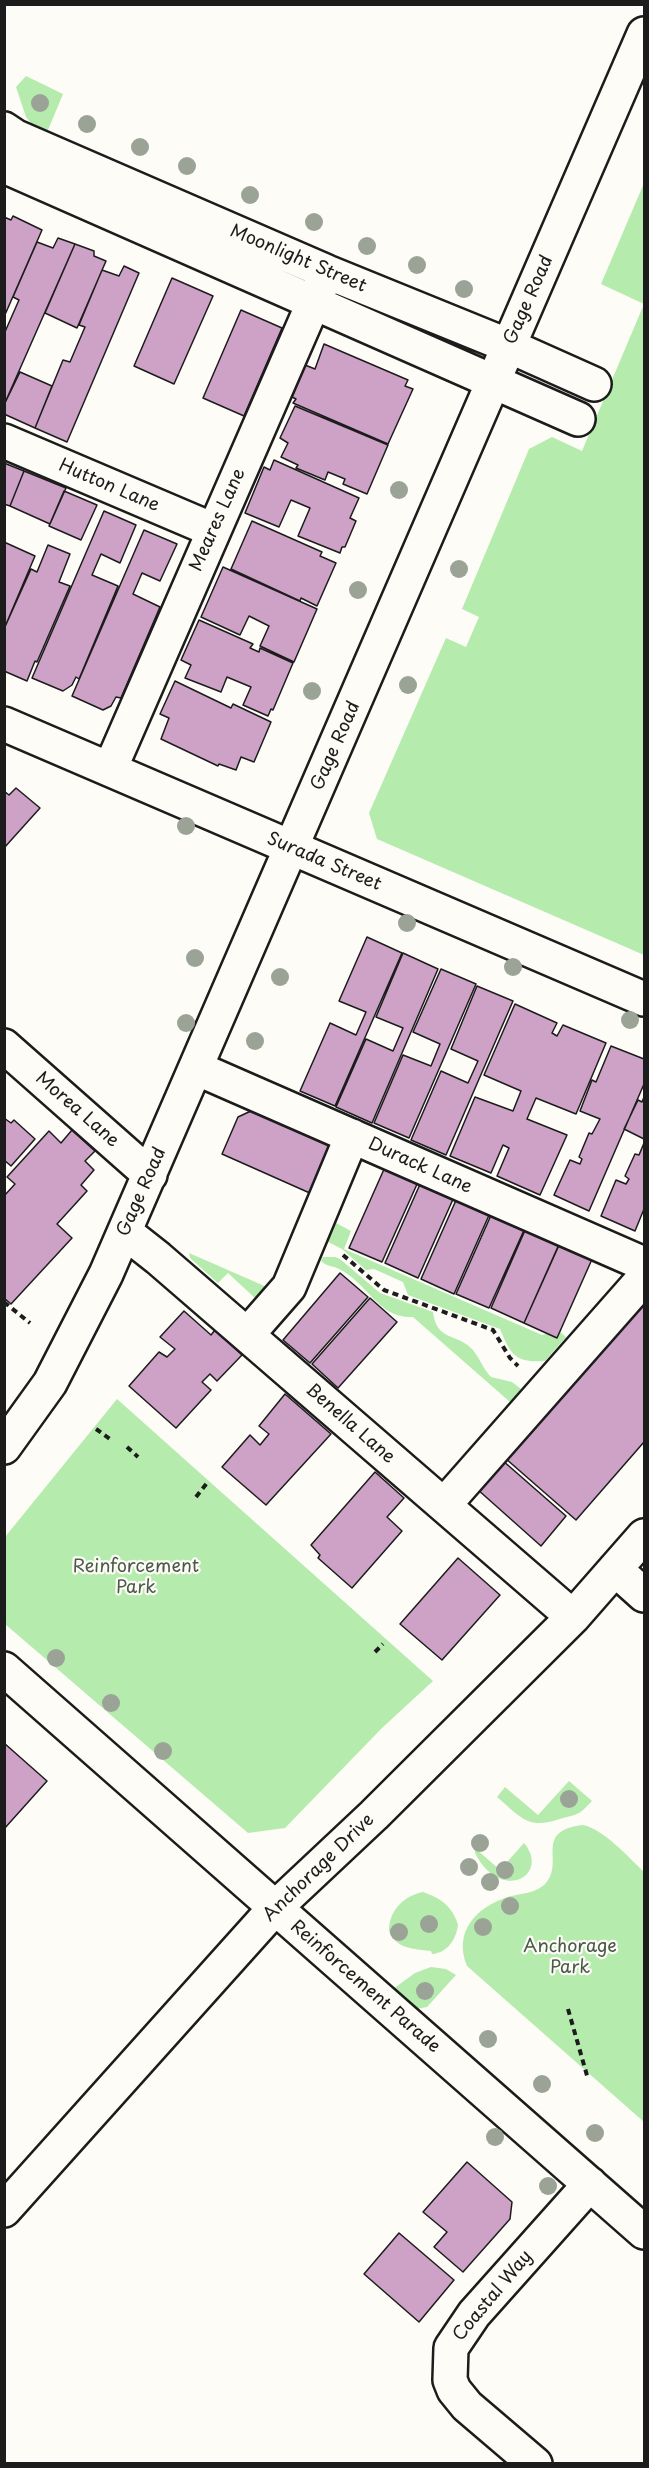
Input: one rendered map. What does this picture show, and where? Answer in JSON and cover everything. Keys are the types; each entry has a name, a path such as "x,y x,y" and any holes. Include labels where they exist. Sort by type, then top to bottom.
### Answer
{"street":[{"name":"Gage Road","path":"4,1447 27,1417 60,1366 125,1232 645,33"},
{"name":"Moonlight Street","path":"4,129 16,137 321,287 494,382 578,419"},
{"name":"Moonlight Street","path":"4,166 321,287 509,346 594,384"},
{"name":"Meares Lane","path":"110,769 321,287"},
{"name":"Hutton Lane","path":"4,441 213,530"},
{"name":"Surada Street","path":"4,724 645,999"},
{"name":"Morea Lane","path":"4,1046 150,1175"},
{"name":"Durack Lane","path":"196,1068 645,1264"},
{"path":"247,1335 290,1287 352,1136"},
{"name":"Benella Lane","path":"125,1232 573,1617"},
{"path":"444,1506 645,1278"},
{"name":"Anchorage Drive","path":"4,2210 275,1908 374,1815 573,1617 645,1536"},
{"path":"615,1569 645,1595"},
{"name":"Reinforcement Parade","path":"4,1670 645,2232"},
{"name":"Coastal Way","path":"535,2463 468,2406 454,2391 450,2380 451,2348 458,2334 474,2314 590,2184"}],"path":[{"path":"306,1245 318,1245 336,1250 384,1290 493,1330 510,1358 548,1388"},
{"path":"4,1302 30,1323"},
{"path":"96,1429 110,1439"},
{"path":"127,1447 138,1457"},
{"path":"196,1497 207,1483"},
{"path":"375,1652 383,1644"},
{"path":"568,2009 588,2079"}],"green space":[{"path":"26,76 63,94 48,130 39,133 26,117 16,87"},
{"path":"644,183 644,304 601,284"},
{"path":"644,304 644,955 377,839 369,813 446,638 466,647 479,617 462,609 529,449 552,437 582,451"},
{"path":"336,1223 351,1231 344,1249 542,1335 559,1331 566,1337 545,1361 520,1359 507,1345 500,1329 408,1295 403,1282 374,1269 366,1270 342,1249 328,1242"},
{"path":"189,1253 269,1288 257,1300 228,1273 218,1283 190,1258"},
{"path":"323,1257 340,1259 380,1293 433,1312 438,1328 472,1349 491,1377 512,1382 521,1389 510,1402 413,1317 401,1316 382,1307 350,1276 321,1261"},
{"name":"Reinforcement Park","path":"117,1399 433,1681 382,1728 285,1828 248,1833 5,1624 5,1537"},
{"path":"569,1781 592,1801 578,1814 549,1822 525,1820 497,1797 505,1787 538,1815"},
{"name":"Anchorage Park","path":"582,1825 607,1837 644,1872 644,2122 467,1966 463,1954 465,1932 477,1914 496,1901 542,1887 551,1874 554,1841 558,1834"},
{"path":"524,1843 531,1855 531,1865 527,1874 519,1879 509,1881 497,1877 486,1869 475,1853 475,1848 500,1870"},
{"path":"423,1892 445,1904 453,1913 458,1925 450,1945 432,1954 431,1951 401,1945 389,1931 392,1917 399,1905"},
{"path":"431,1967 446,1969 456,1975 427,2007 416,2009 393,1989 415,1973"}],"building":[{"path":"13,216 42,230 4,317 4,217 11,220"},
{"path":"58,238 75,244 4,405 4,334 19,300 13,297 37,242 53,248"},
{"path":"75,244 94,251 94,256 106,261 77,328 45,313"},
{"path":"124,266 139,273 67,442 35,428 63,360 70,362 85,327 79,325 102,270 119,276"},
{"path":"172,278 213,296 174,384 134,366"},
{"path":"241,310 282,328 244,416 203,398"},
{"path":"324,344 408,380 405,386 413,389 388,444 293,403 296,399 292,397 305,365 315,369"},
{"path":"20,372 52,386 35,428 4,414 4,405"},
{"path":"295,406 388,445 367,494 343,484 345,479 328,472 325,480 296,468 298,465 281,457 288,443 280,438"},
{"path":"274,460 359,498 350,518 356,521 340,553 298,536 310,508 291,500 279,527 245,513 264,467 270,470"},
{"path":"4,463 24,471 10,506 4,504"},
{"path":"24,471 66,488 50,524 10,506"},
{"path":"64,491 97,505 81,540 49,526"},
{"path":"104,511 136,525 120,563 101,554 92,575 118,586 79,679 76,677 72,685 63,691 32,678"},
{"path":"252,521 322,552 320,556 336,563 317,606 301,598 300,601 231,569"},
{"path":"144,530 177,544 160,581 142,573 133,594 160,607 121,698 116,697 111,706 103,710 72,696"},
{"path":"4,542 35,556 4,629"},
{"path":"48,545 70,554 59,582 70,586 27,681 4,671 4,629 31,569 37,572"},
{"path":"223,567 317,609 294,662 260,646 269,626 249,616 240,635 201,617"},
{"path":"199,620 253,644 250,648 259,652 260,648 293,663 273,710 271,709 268,716 243,705 251,687 227,677 221,692 185,678 191,665 181,660"},
{"path":"175,681 231,708 233,704 271,722 254,762 241,757 236,770 219,764 218,766 161,739 169,718 160,714"},
{"path":"16,788 40,808 4,848 4,791 9,795"},
{"path":"367,937 402,953 335,1106 300,1091 330,1023 356,1035 366,1012 339,1001"},
{"path":"403,953 438,969 372,1123 336,1107 366,1039 393,1051 403,1028 376,1017"},
{"path":"441,969 476,984 409,1138 374,1123 403,1055 431,1066 440,1044 413,1032"},
{"path":"477,986 513,1001 446,1155 411,1140 441,1071 468,1083 478,1061 451,1049"},
{"path":"515,1004 557,1023 552,1033 557,1036 563,1025 606,1043 576,1114 536,1098 527,1119 567,1135 540,1195 497,1176 509,1148 503,1145 491,1173 450,1156 475,1097 513,1111 521,1091 484,1075"},
{"path":"611,1046 644,1059 644,1084 589,1211 554,1195 570,1160 580,1164 582,1159 579,1157 589,1133 592,1134 600,1119 580,1111 592,1080 596,1082"},
{"path":"644,1097 644,1139 624,1129 638,1100 642,1102"},
{"path":"253,1110 333,1145 312,1194 222,1154 238,1117"},
{"path":"4,1118 11,1123 14,1120 35,1139 11,1166 4,1160"},
{"path":"72,1130 95,1151 85,1161 94,1170 81,1185 87,1191 57,1224 72,1238 11,1304 4,1298 4,1196 15,1184 7,1177 49,1131 61,1143"},
{"path":"644,1143 644,1209 635,1231 601,1216 616,1180 626,1184 629,1179 625,1176 635,1154 639,1155"},
{"path":"385,1167 418,1182 382,1262 349,1248"},
{"path":"421,1182 454,1197 418,1278 385,1263"},
{"path":"457,1198 490,1213 454,1294 421,1279"},
{"path":"492,1213 525,1228 489,1308 456,1294"},
{"path":"526,1228 560,1243 524,1323 491,1308"},
{"path":"560,1242 593,1257 557,1338 524,1323"},
{"path":"340,1273 368,1297 310,1363 283,1340"},
{"path":"370,1298 397,1322 338,1388 312,1364"},
{"path":"644,1300 644,1442 576,1520 505,1458"},
{"path":"184,1311 211,1335 215,1330 242,1355 217,1381 210,1374 202,1382 211,1390 176,1428 129,1386 159,1352 167,1357 175,1349 160,1337"},
{"path":"285,1394 331,1434 266,1505 222,1467 250,1435 260,1445 269,1434 259,1426"},
{"path":"502,1460 566,1516 541,1546 477,1489"},
{"path":"375,1472 404,1498 387,1517 402,1531 352,1588 318,1558 320,1555 311,1545"},
{"path":"458,1558 500,1595 442,1660 400,1624"},
{"path":"4,1743 47,1781 4,1829"},
{"path":"467,2162 512,2202 510,2219 463,2272 434,2247 447,2232 423,2212"},
{"path":"399,2233 454,2280 419,2322 364,2274"}]}
